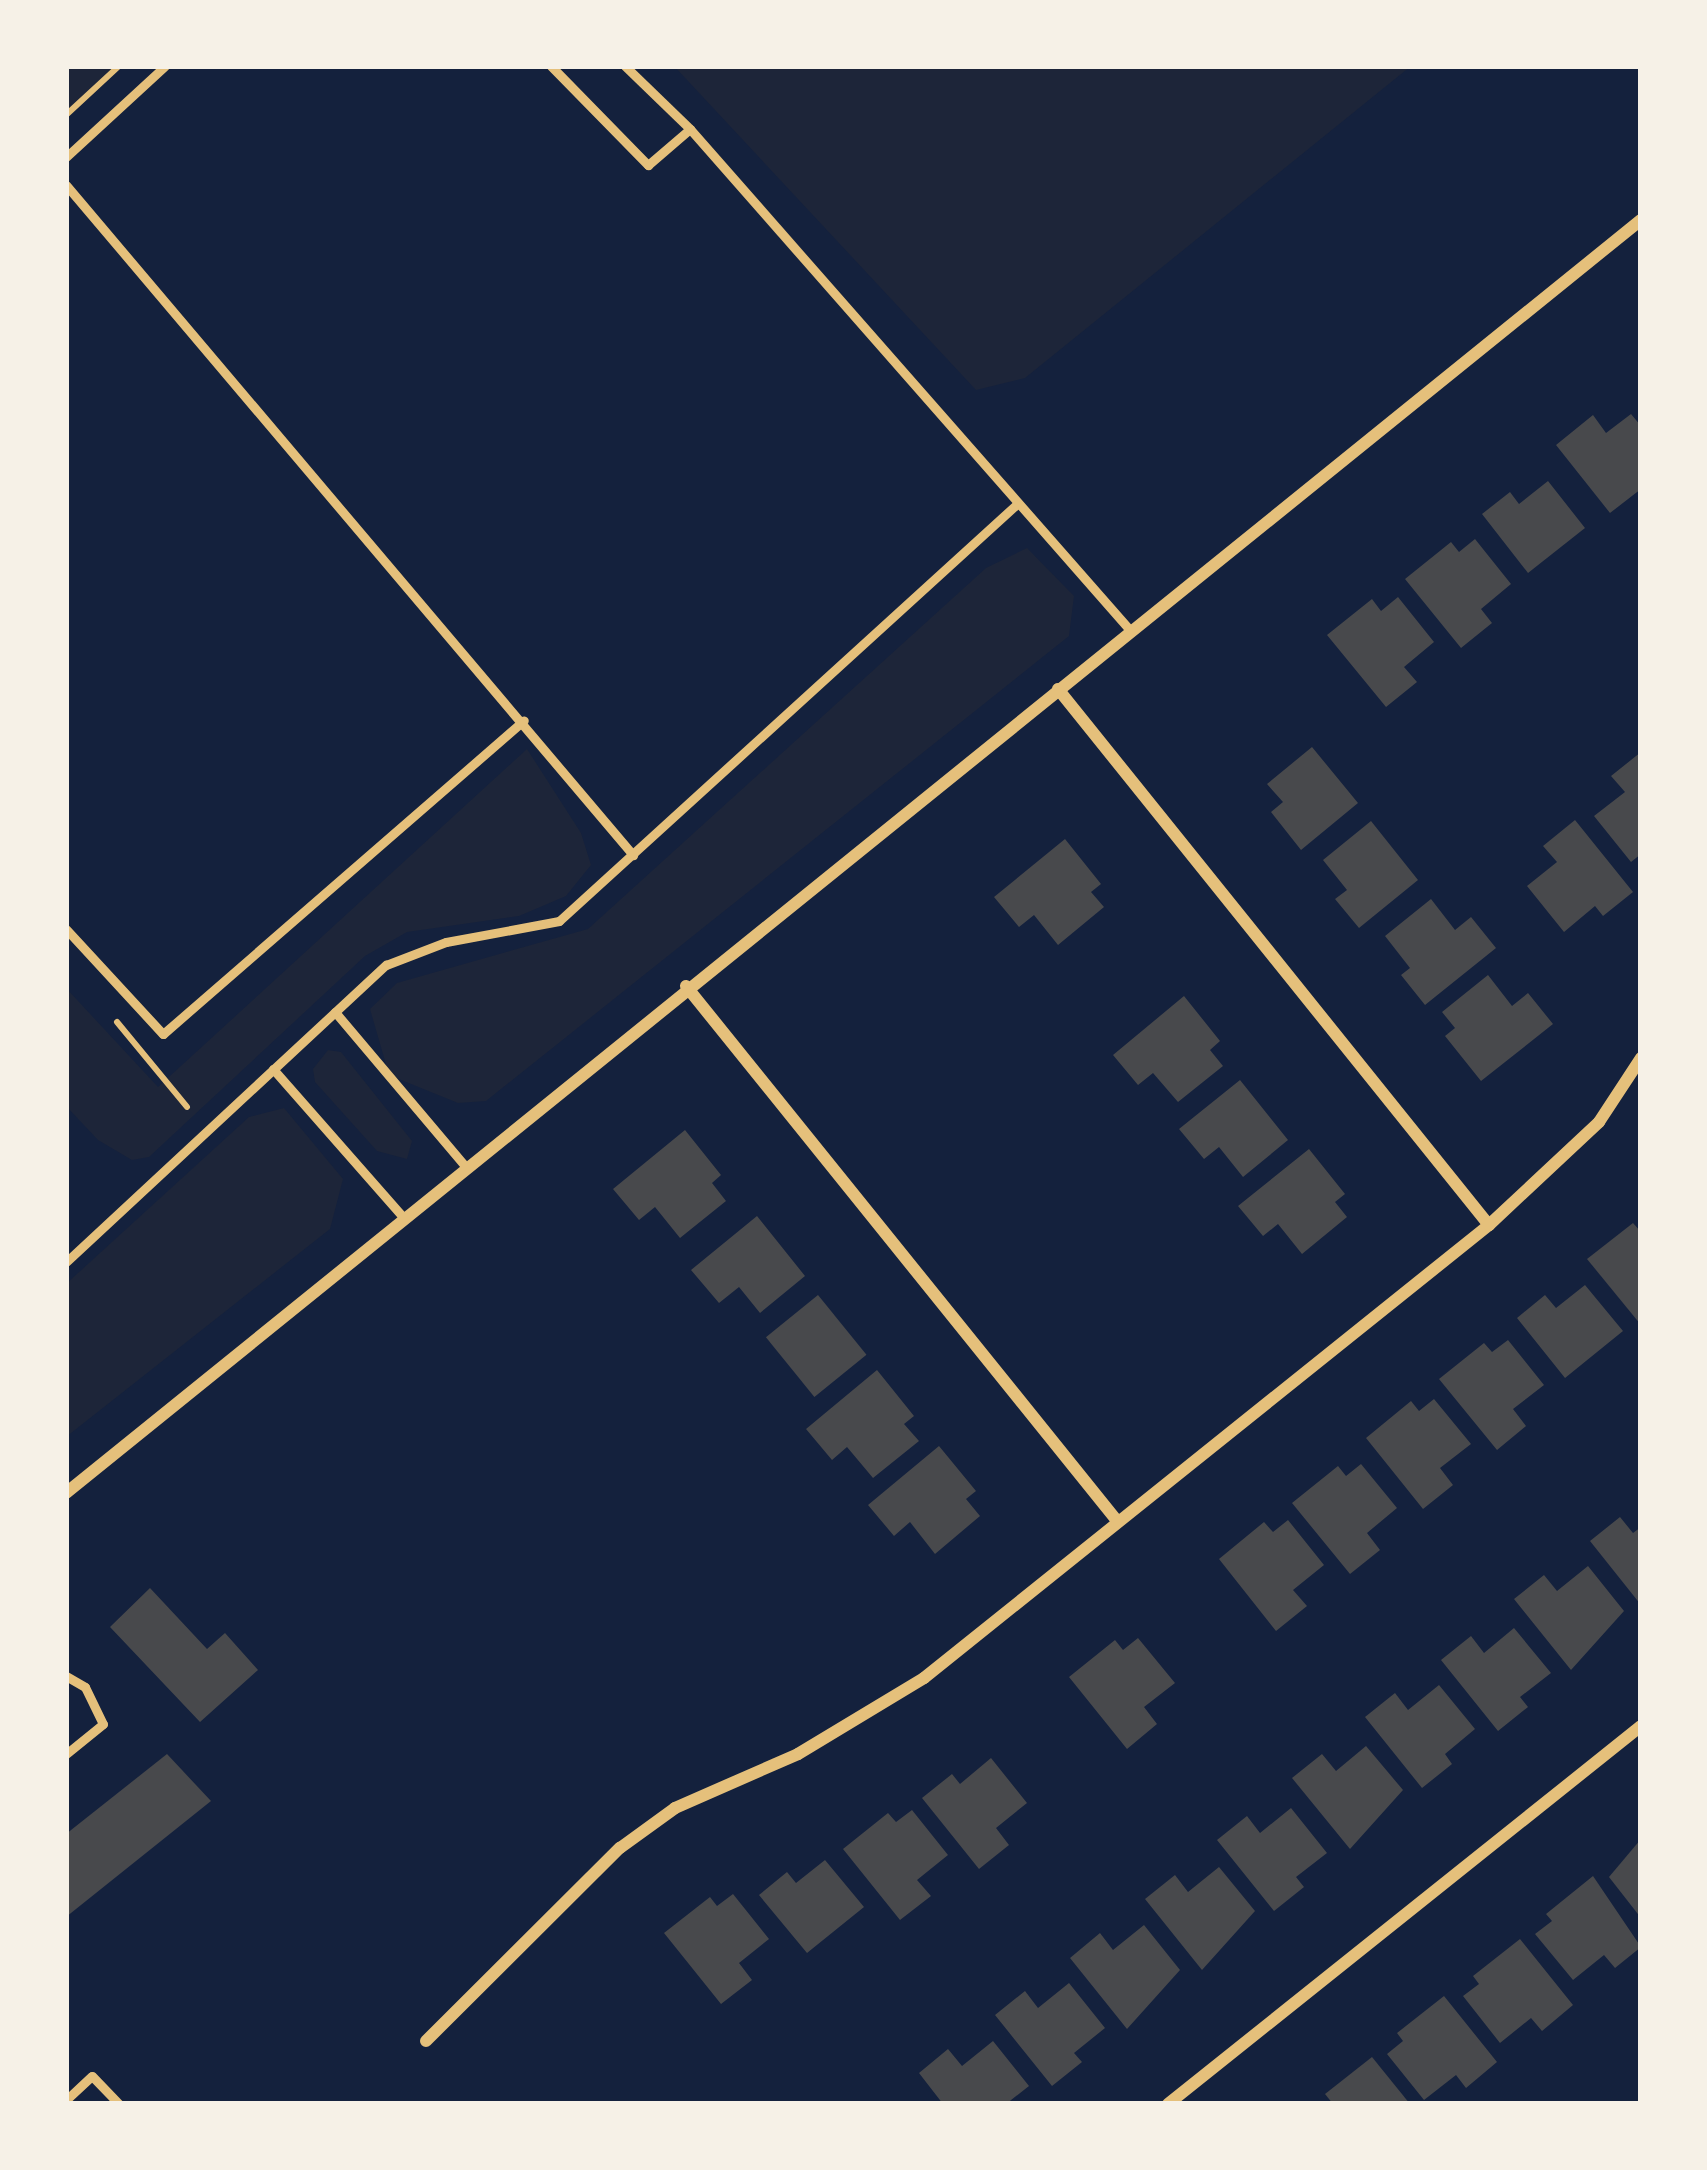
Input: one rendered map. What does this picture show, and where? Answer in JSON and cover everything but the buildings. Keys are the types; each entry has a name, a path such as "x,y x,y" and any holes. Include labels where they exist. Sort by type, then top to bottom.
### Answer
{"street":[{"path":"66,1493 686,986 1641,220"},
{"path":"1058,689 1489,1225"},
{"path":"686,986 1118,1522"},
{"path":"426,2041 648,1827 875,1713 1489,1225 1588,1135 1641,1058"},
{"path":"1168,2104 1641,1726"}],"lane":[{"path":"66,157 165,66"},
{"path":"551,66 648,165 690,129"},
{"path":"625,66 690,129 1130,630"},
{"path":"66,185 524,720 633,855"},
{"path":"66,1262 386,964 417,950 559,921 1017,504"},
{"path":"66,929 163,1034 524,720"},
{"path":"335,1012 465,1166"},
{"path":"273,1069 403,1217"},
{"path":"66,1676 86,1687 103,1724 66,1754"},
{"path":"66,2100 92,2076 119,2104"}],"path":[{"path":"66,115 119,66"},
{"path":"107,1009 187,1107"}],"shaded area":[{"path":"66,66 120,66 66,116"},
{"path":"674,66 1411,66 1025,378 976,390"},
{"path":"1027,548 1074,596 1069,636 486,1101 458,1103 389,1075 370,1009 397,983 588,929 986,568"},
{"path":"527,749 581,833 591,865 566,896 519,916 407,932 365,956 149,1157 132,1160 98,1140 66,1106 66,988 158,1087"},
{"path":"328,1050 341,1052 412,1141 407,1159 377,1151 315,1082 313,1069"},
{"path":"284,1108 343,1179 330,1229 66,1437 66,1284 249,1117"}]}
